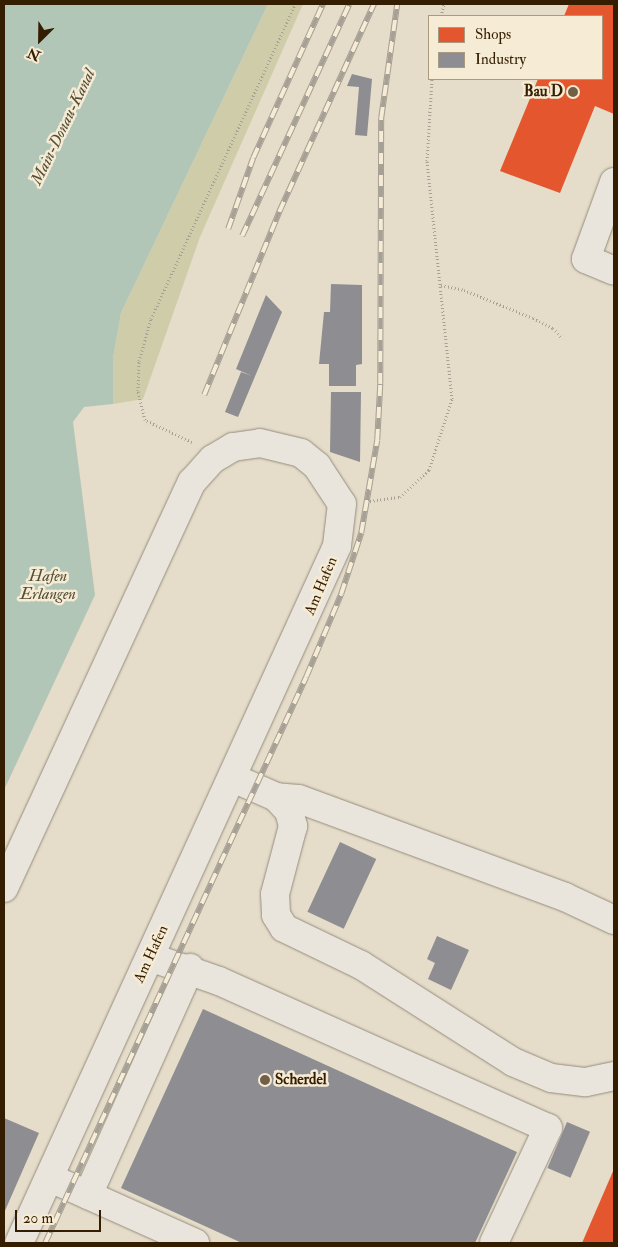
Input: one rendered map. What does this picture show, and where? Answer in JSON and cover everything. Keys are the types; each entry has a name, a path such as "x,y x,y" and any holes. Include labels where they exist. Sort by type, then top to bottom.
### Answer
{"street":[{"path":"614,182 586,259 614,271"},
{"path":"4,888 192,482 213,459 233,447 260,443 279,446 301,454 317,466 342,504"},
{"name":"Am Hafen","path":"19,1243 322,587 338,546 342,504"},
{"path":"233,778 276,797 298,799 564,897 614,920"},
{"path":"276,797 289,811 293,826 275,894 276,915 284,928 361,965 513,1062 551,1078 586,1082 614,1076"},
{"path":"150,957 190,968 548,1128 494,1243"},
{"path":"88,1195 190,968"},
{"path":"50,1178 195,1243"}],"path":[{"path":"213,459 186,438 146,420 138,391 139,361 151,319 295,4"},
{"path":"342,504 400,497 430,470 452,398 427,161 432,80"},
{"path":"441,285 464,290 533,318 552,328 561,337"}],"shaded area":[{"path":"268,4 303,4 200,237 143,399 113,404 113,358 121,313"}],"water":[{"path":"4,4 268,4 121,313 113,358 113,404 84,407 73,422 95,595 4,790"}],"building: Shops":[{"name":"Bau D","path":"569,4 614,4 614,114 595,106 560,193 500,171 538,80 603,80 603,15 564,15"},
{"path":"614,1169 614,1243 582,1243"}],"building: Industry":[{"path":"352,74 372,79 367,136 355,135 359,87 347,86"},
{"path":"331,284 362,285 362,364 356,365 356,386 329,386 329,364 319,364 324,312 330,312"},
{"path":"266,295 282,312 238,417 225,412 241,372 252,376 236,369"},
{"path":"331,392 361,392 360,462 330,452"},
{"path":"340,842 376,859 344,929 307,912"},
{"path":"437,936 469,950 451,990 428,979 435,963 427,959"},
{"name":"Scherdel","path":"203,1009 517,1152 475,1243 242,1243 121,1188"},
{"path":"4,1118 39,1133 4,1213"},
{"path":"567,1122 590,1132 570,1178 547,1168"}],"railway":[{"path":"228,229 253,158 323,4"},
{"path":"242,236 349,4"},
{"path":"204,395 279,212 374,4"},
{"path":"45,1243 306,677 341,594 361,533 377,440 380,384 381,118 397,4"}],"place":[{"name":"Bau D","path":"573,92"},
{"name":"Scherdel","path":"265,1080"}],"water label":[{"name":"Main-Donau-Kanal","path":"63,127"},
{"name":"Hafen Erlangen","path":"48,585"}]}
